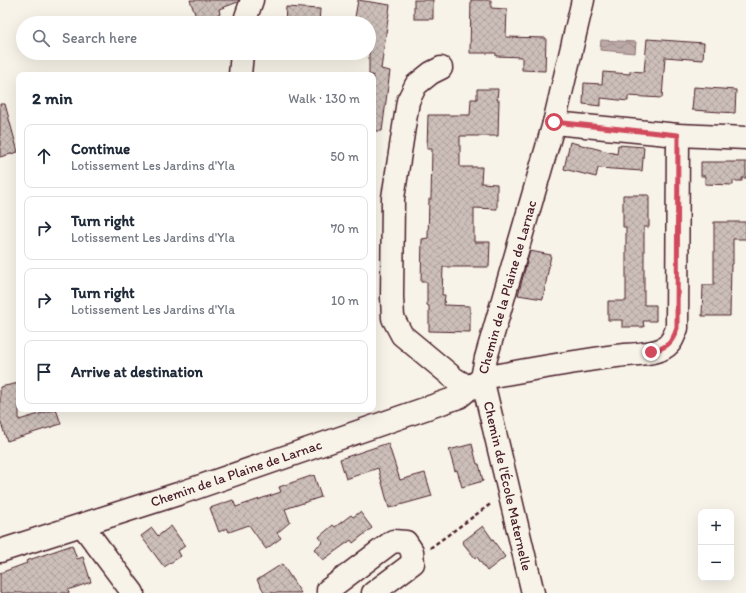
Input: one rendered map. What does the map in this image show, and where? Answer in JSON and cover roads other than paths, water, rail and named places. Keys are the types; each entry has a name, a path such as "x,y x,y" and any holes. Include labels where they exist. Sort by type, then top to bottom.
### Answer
{"street":[{"path":"246,16 252,0"},
{"name":"Chemin de la Plaine de Larnac","path":"0,551 178,494 459,397 476,383 486,358 554,122 583,0"},
{"path":"240,72 241,60"},
{"path":"441,68 431,73 416,85 408,101 393,198 392,297 393,318 402,335 455,379 476,383 547,366 626,354 651,352 664,348 673,339 677,328 678,135"},
{"path":"554,122 678,135 746,138"},
{"name":"Chemin de l'École Maternelle","path":"476,383 509,491 533,593"},
{"path":"82,525 133,593"},
{"path":"328,593 328,590 393,541 406,542 412,551 413,563 373,593"}],"water":[{"path":"601,40 636,42 635,53 600,50"}]}
